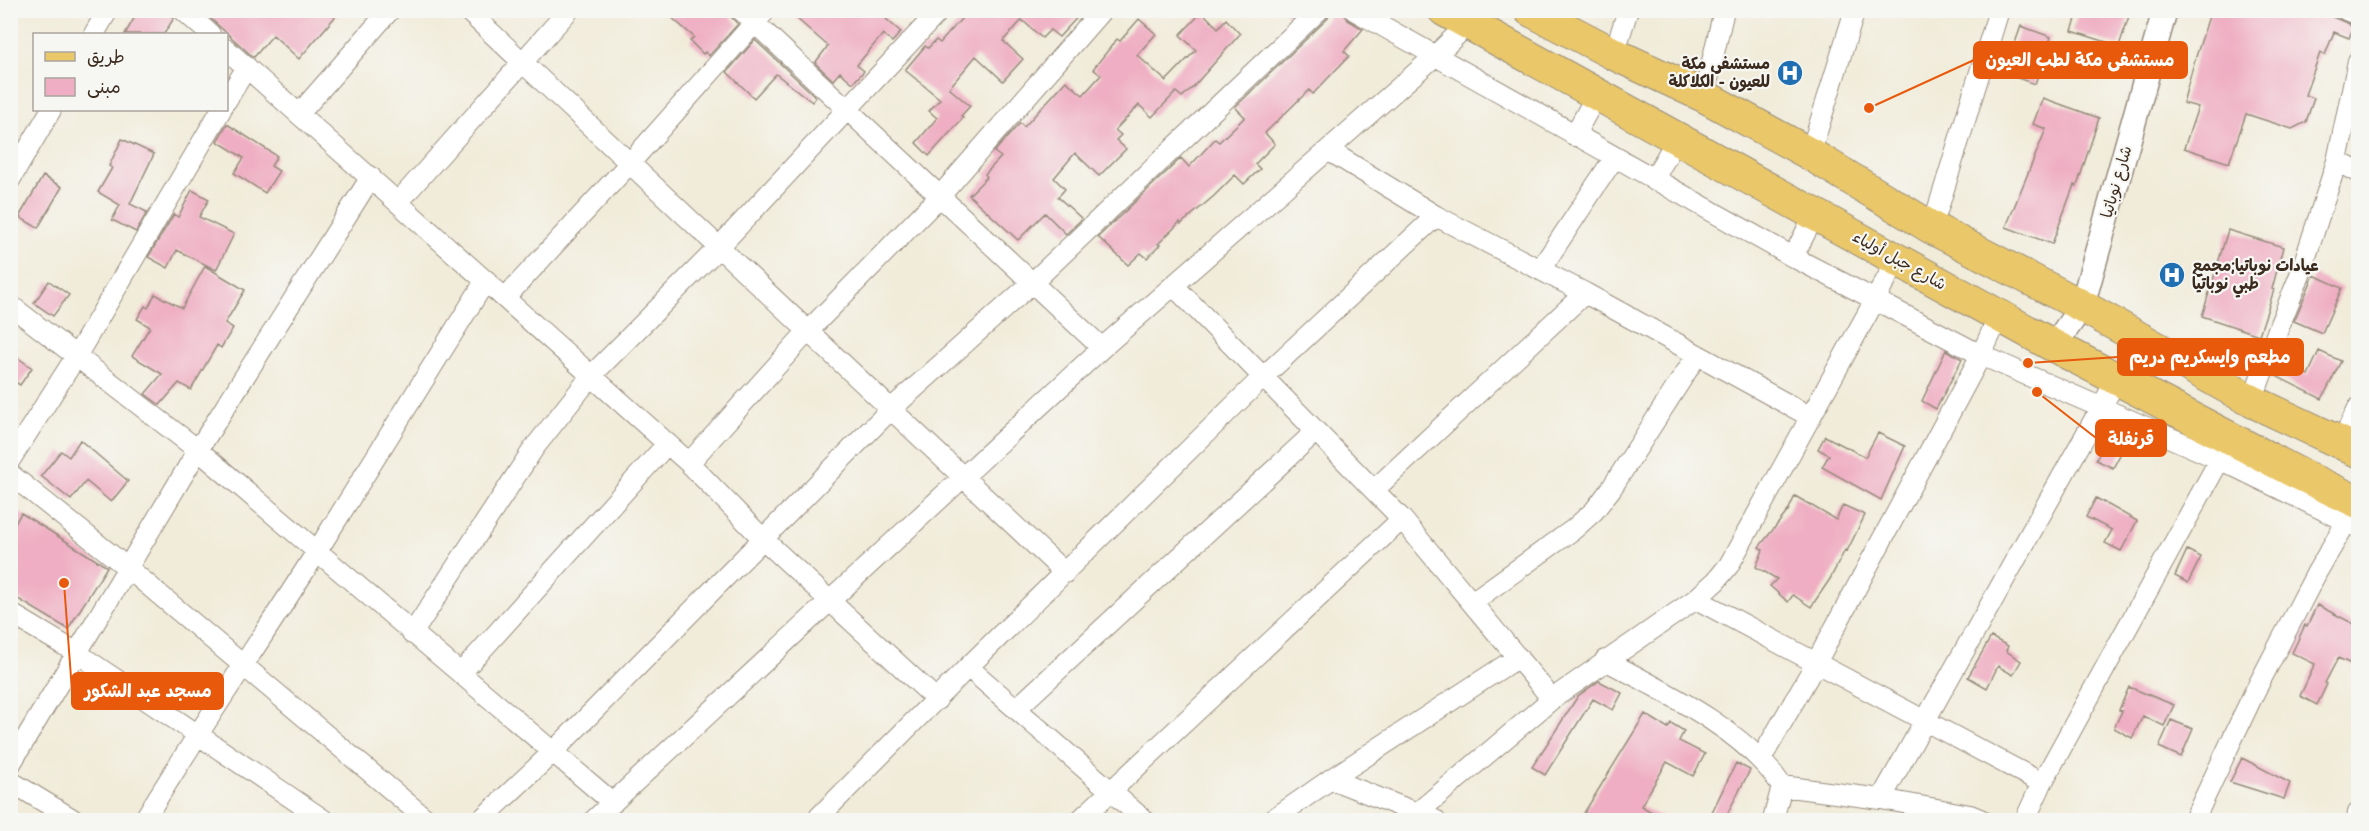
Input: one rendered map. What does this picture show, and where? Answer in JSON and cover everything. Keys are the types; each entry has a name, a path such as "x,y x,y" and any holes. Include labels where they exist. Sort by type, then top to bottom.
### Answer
{"main road":[{"path":"1530,10 1614,54 1704,96 1810,154 1932,228 2082,306 2252,401 2350,447"},
{"name":"شارع جبل أولياء","path":"1456,17 1596,96 2117,379 2225,449 2355,513"}],"street":[{"path":"95,33 108,10"},
{"path":"299,114 390,10"},
{"path":"467,10 1065,573"},
{"path":"399,201 569,10"},
{"path":"412,634 534,448 592,375 719,247 940,10"},
{"path":"688,463 807,332 940,196 1102,10"},
{"path":"482,820 554,751 890,410 1032,283 1318,10"},
{"path":"1354,10 1653,180 1981,356 2101,409 2225,449 2042,783 2025,820"},
{"path":"1614,54 1628,10"},
{"path":"1704,96 1724,10"},
{"path":"1810,154 1855,10"},
{"path":"1932,228 1999,10"},
{"name":"شارع نوباتيا","path":"2055,346 2082,306 2165,10"},
{"path":"2346,10 2358,15"},
{"path":"505,298 629,164 754,15 848,111 1102,348"},
{"path":"594,820 1102,348 1434,57 1456,17"},
{"path":"228,51 592,375 688,463 763,539 937,700"},
{"path":"2252,401 2300,275 2337,161 2358,61"},
{"path":"228,98 246,67"},
{"path":"1574,136 1596,96"},
{"path":"10,180 50,111"},
{"path":"10,460 77,355 220,111"},
{"path":"1653,180 1677,139"},
{"path":"1328,150 1436,216 1811,417"},
{"path":"1540,270 1614,158"},
{"path":"2337,161 2358,172"},
{"path":"10,765 198,450 371,177"},
{"path":"1793,257 1815,214"},
{"path":"816,820 1263,377 1436,216"},
{"path":"1416,814 1552,699 1696,598 1716,581 1729,564 1897,260"},
{"path":"144,820 197,733 243,667 317,552 486,280"},
{"path":"1174,286 1402,519 1552,699"},
{"path":"1374,490 1585,294"},
{"path":"10,304 198,450 613,803"},
{"path":"1761,759 1816,663 1981,356 1999,316"},
{"path":"1472,602 1574,529 1594,511 1611,489 1697,355"},
{"path":"1881,800 2117,379"},
{"path":"2350,447 2358,408"},
{"path":"1016,709 1315,432"},
{"path":"461,673 667,444"},
{"path":"10,474 129,569 427,820"},
{"path":"2194,820 2254,693 2317,572 2355,513"},
{"path":"1080,820 1402,519"},
{"path":"1696,598 2042,783"},
{"path":"10,614 77,653 324,820"},
{"path":"1272,820 1518,657"},
{"path":"1605,660 1672,695 1717,725 1761,759 1782,786 1881,800 1973,819"},
{"path":"968,667 1109,792 1144,820"},
{"path":"1331,779 1435,820"},
{"path":"10,781 74,820"},
{"path":"1773,820 1782,786"},
{"path":"2357,820 2358,813"}],"building":[{"path":"143,10 161,10 174,18 165,33 126,33 136,15 139,17"},
{"path":"218,10 341,10 299,59 273,35 254,57 211,19"},
{"path":"663,10 729,10 732,18 738,24 709,56 705,52 703,54 690,41 694,37"},
{"path":"787,10 893,10 886,19 901,32 892,42 883,34 857,65 864,71 853,83 840,72 833,80 815,63 828,46"},
{"path":"969,10 1084,10 1059,37 1050,30 1042,38 1022,20 1003,41 1023,59 1003,81 976,56 949,88 970,106 961,116 963,118 929,156 916,143 937,118 929,111 940,99 905,70 925,46 928,48 936,40 940,43"},
{"path":"1281,10 1301,10 1293,18"},
{"path":"1331,10 1342,10 1348,20 1363,29 1344,51 1349,56 1313,94 1309,90 1265,133 1275,144 1255,164 1260,169 1244,184 1235,175 1214,196 1181,224 1180,222 1147,258 1141,253 1128,265 1098,237 1181,158 1189,167 1215,139 1219,142 1245,117 1235,107 1327,19"},
{"path":"2079,10 2131,10 2119,46 2072,31"},
{"path":"2211,10 2316,10 2354,26 2349,38 2334,32 2325,55 2320,53 2305,95 2314,98 2306,122 2292,129 2246,114 2229,163 2184,148 2198,107 2183,103"},
{"path":"1202,12 1218,28 1226,19 1240,34 1182,97 1176,92 1152,117 1139,105 1115,130 1121,135 1116,140 1126,149 1099,176 1075,153 1054,178 1065,189 1058,197 1082,219 1066,234 1045,213 1018,240 969,195 987,177 985,174 1001,157 994,152 1020,123 1024,127 1066,81 1083,95 1101,75 1093,69 1117,39 1120,41 1139,19 1156,34 1137,55 1166,81 1196,50 1180,35"},
{"path":"2021,26 2051,37 2035,84 1997,71 2003,54 2008,55 2012,45 2014,46"},
{"path":"755,40 816,97 812,102 776,74 754,98 727,72"},
{"path":"2043,98 2099,118 2077,186 2074,185 2052,244 2006,227 2046,129 2033,124"},
{"path":"227,124 277,156 271,166 279,171 265,193 234,173 244,158 217,141"},
{"path":"122,139 154,154 130,204 147,212 136,232 112,220 120,205 98,192 112,168 109,166"},
{"path":"43,176 62,187 38,228 19,217"},
{"path":"192,190 209,199 199,217 234,234 216,270 177,250 168,268 148,257 174,214 178,217"},
{"path":"2228,230 2283,247 2272,289 2274,290 2259,335 2202,316"},
{"path":"205,266 245,290 225,323 233,328 221,348 217,345 191,390 179,383 160,405 145,394 162,374 132,356 150,327 137,319 145,306 148,308 155,294 182,308"},
{"path":"2314,275 2342,288 2322,333 2294,321"},
{"path":"49,281 69,295 53,316 34,303"},
{"path":"1946,350 1962,359 1936,409 1922,401"},
{"path":"2319,351 2341,361 2322,399 2274,375 2279,362 2308,375"},
{"path":"10,352 32,368 20,385 10,379"},
{"path":"1878,433 1905,446 1881,500 1822,467 1829,455 1818,449 1825,436 1865,457"},
{"path":"80,440 128,481 111,502 86,481 71,500 41,476 61,451 69,457"},
{"path":"2105,444 2121,453 2113,468 2096,460"},
{"path":"1795,496 1836,520 1843,505 1865,515 1847,551 1845,550 1830,579 1811,607 1793,595 1788,602 1770,586 1777,579 1756,567 1763,550 1759,547 1788,511"},
{"path":"2096,498 2137,521 2121,551 2105,543 2112,530 2086,517"},
{"path":"21,513 107,567 68,629 10,594 10,532"},
{"path":"2187,550 2201,557 2188,583 2175,576"},
{"path":"2317,605 2358,626 2358,667 2338,658 2317,705 2300,696 2315,664 2292,653"},
{"path":"1991,637 2008,646 2006,651 2021,661 2013,675 1998,666 1987,688 1968,677"},
{"path":"1599,681 1622,693 1613,710 1593,699 1545,775 1532,767 1578,696"},
{"path":"2129,687 2174,705 2164,726 2143,716 2132,738 2114,728"},
{"path":"1645,714 1668,728 1671,723 1684,731 1679,741 1705,754 1693,776 1667,762 1641,806 1666,820 1614,820 1601,813 1596,820 1584,813"},
{"path":"2171,720 2193,729 2181,757 2159,747"},
{"path":"2242,758 2290,783 2284,799 2230,782"},
{"path":"1736,763 1750,770 1724,820 1708,820"}],"place":[{"name":"مستشفى مكة للعيون - الكلاكلة","path":"1790,73"},
{"name":"مستشفى مكة لطب العيون","path":"1869,108"},
{"name":"عيادات نوباتيا;مجمع طبي نوباتيا","path":"2172,275"},
{"name":"مطعم وايسكريم دريم","path":"2028,363"},
{"name":"قرنفلة","path":"2037,392"},
{"name":"مسجد عبد الشكور","path":"64,583"}]}
